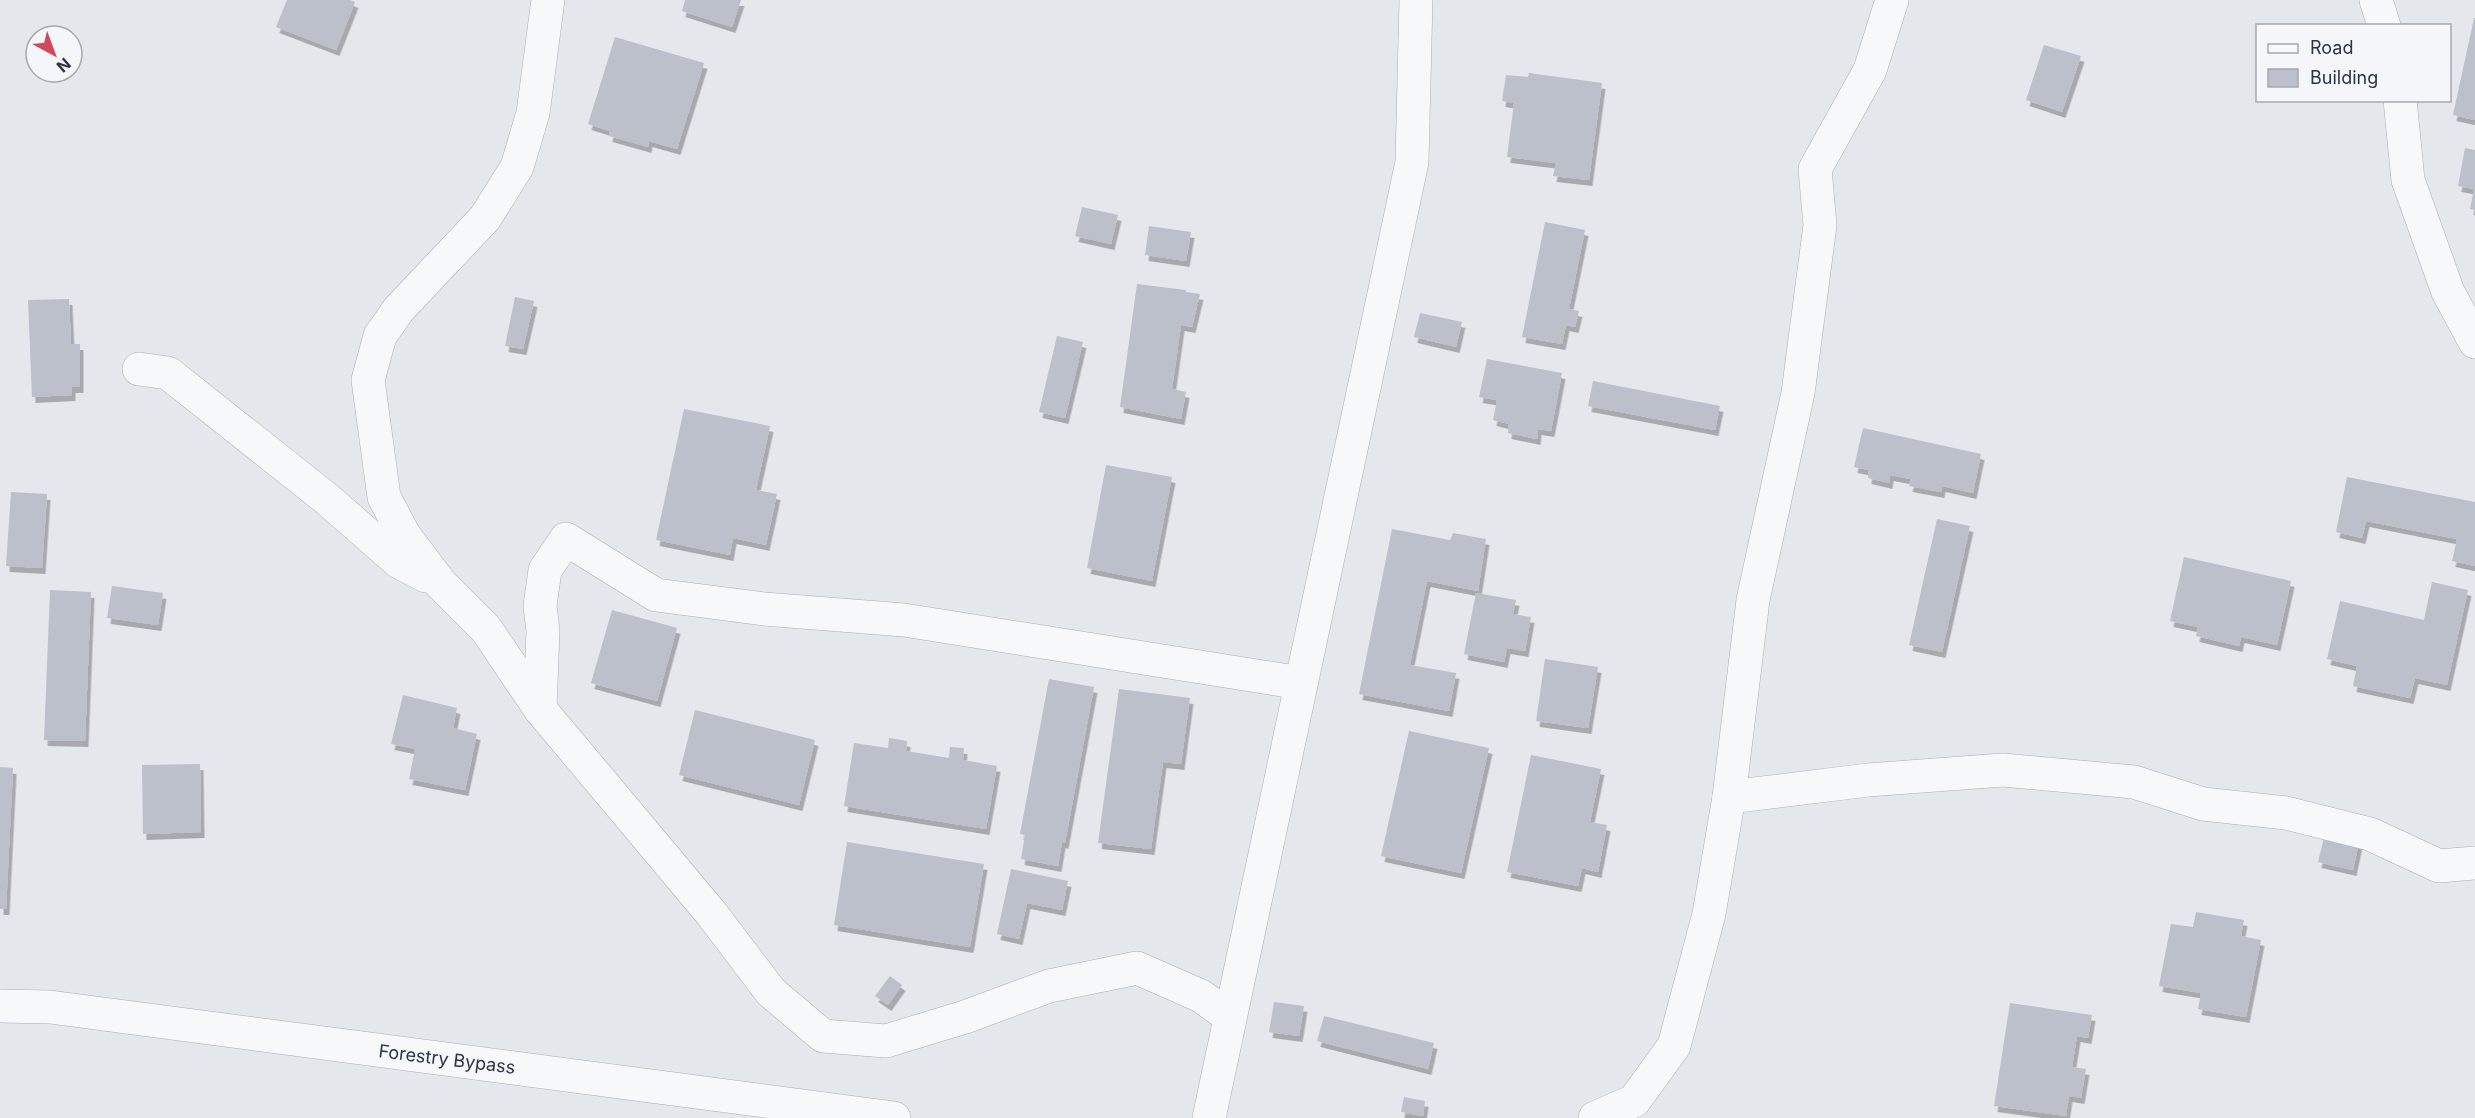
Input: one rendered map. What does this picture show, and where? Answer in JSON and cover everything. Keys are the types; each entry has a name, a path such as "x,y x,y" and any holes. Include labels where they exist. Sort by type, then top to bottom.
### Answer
{"street":[{"path":"548,0 533,113 517,168 485,218 399,309 380,336 368,380 384,497 404,535 441,584 486,628 540,709 711,912 771,992 823,1036 886,1041 965,1017 1050,986 1137,968 1201,996 1230,1017"},
{"path":"1209,1118 1412,162 1416,0"},
{"path":"1595,1118 1634,1101 1674,1046 1709,914 1729,797 1753,600 1798,393 1820,225 1815,169 1870,70 1892,0"},
{"path":"2376,0 2383,24"},
{"path":"2400,102 2408,180 2448,292 2475,342"},
{"path":"139,369 168,372 318,491 399,562 441,584"},
{"path":"540,709 543,631 540,606 545,570 567,539 656,595 764,609 904,620 1300,683"},
{"path":"1729,797 1868,780 2003,770 2134,782 2204,804 2286,813 2370,834 2439,866 2475,863"},
{"name":"Forestry Bypass","path":"0,1006 51,1007 815,1112 894,1118"}],"building":[{"path":"287,0 350,0 355,2 336,50 276,27"},
{"path":"685,0 741,0 732,27 682,11"},
{"path":"2475,18 2475,120 2453,115"},
{"path":"615,37 704,63 677,149 649,141 648,147 609,136 610,131 588,124"},
{"path":"2044,45 2081,56 2062,112 2026,100"},
{"path":"1529,73 1602,83 1589,180 1553,176 1556,163 1507,157 1514,103 1502,101 1506,75 1528,77"},
{"path":"2465,148 2475,150 2475,210 2470,209 2474,189 2458,186"},
{"path":"1082,207 1118,215 1111,244 1075,236"},
{"path":"1545,222 1585,230 1569,309 1579,311 1575,327 1566,325 1562,344 1522,337"},
{"path":"1149,226 1191,232 1186,261 1145,255"},
{"path":"1137,284 1200,294 1192,327 1181,325 1172,389 1186,392 1181,419 1120,407"},
{"path":"515,297 534,301 523,349 505,346"},
{"path":"69,299 71,344 80,344 80,387 72,387 72,395 32,397 28,300"},
{"path":"1420,313 1462,322 1456,347 1414,337"},
{"path":"1057,336 1083,342 1065,418 1039,412"},
{"path":"1487,359 1562,373 1551,431 1538,429 1537,439 1508,433 1509,424 1493,420 1497,400 1479,397"},
{"path":"1593,381 1720,406 1715,430 1588,406"},
{"path":"684,409 770,426 756,490 777,494 766,545 733,538 730,555 656,540"},
{"path":"1863,428 1981,454 1973,493 1942,486 1941,492 1909,486 1911,479 1890,475 1889,483 1868,478 1869,470 1854,467"},
{"path":"1106,465 1172,477 1152,581 1087,568"},
{"path":"2347,477 2475,502 2475,566 2452,561 2457,539 2366,521 2362,538 2336,532"},
{"path":"11,492 47,494 42,568 6,566"},
{"path":"1937,519 1970,526 1942,652 1909,645"},
{"path":"1392,529 1450,540 1453,533 1486,539 1478,591 1427,581 1410,665 1456,673 1449,711 1359,694"},
{"path":"2184,557 2291,581 2277,645 2241,637 2239,646 2196,636 2198,627 2170,621"},
{"path":"2432,582 2468,590 2447,685 2415,678 2410,698 2353,686 2357,666 2327,659 2340,601 2424,620"},
{"path":"112,586 163,593 158,625 107,618"},
{"path":"50,590 91,592 85,741 44,740"},
{"path":"1476,593 1516,600 1513,614 1531,617 1525,651 1507,648 1504,662 1464,654"},
{"path":"612,610 677,628 657,701 591,683"},
{"path":"1545,659 1598,667 1588,728 1536,721"},
{"path":"1049,679 1094,687 1065,843 1062,842 1058,866 1021,859 1025,835 1020,834"},
{"path":"1119,689 1190,698 1181,764 1163,762 1151,849 1098,843"},
{"path":"403,695 457,708 453,728 477,734 465,790 409,779 415,749 391,744"},
{"path":"695,710 815,740 799,805 679,775"},
{"path":"1409,731 1489,748 1461,873 1381,856"},
{"path":"889,738 907,741 906,751 949,758 950,747 964,748 963,760 997,766 986,829 844,806 854,743 888,748"},
{"path":"1531,755 1601,769 1590,822 1607,825 1598,872 1582,868 1578,886 1507,872"},
{"path":"200,764 201,832 143,834 142,765"},
{"path":"0,767 13,768 6,909 0,909"},
{"path":"2325,834 2359,842 2353,870 2318,862"},
{"path":"847,842 984,864 970,947 834,925"},
{"path":"1011,869 1068,881 1062,910 1027,903 1019,939 997,934"},
{"path":"2196,912 2244,920 2241,936 2261,940 2246,1017 2198,1009 2201,993 2159,986 2171,924 2193,927"},
{"path":"890,976 902,985 888,1005 875,996"},
{"path":"1274,1002 1304,1006 1299,1036 1269,1032"},
{"path":"2010,1003 2092,1015 2088,1038 2077,1036 2072,1067 2086,1069 2081,1098 2069,1096 2066,1116 1994,1106"},
{"path":"1324,1016 1434,1043 1428,1069 1317,1041"},
{"path":"1404,1097 1425,1101 1423,1116 1401,1112"}]}
